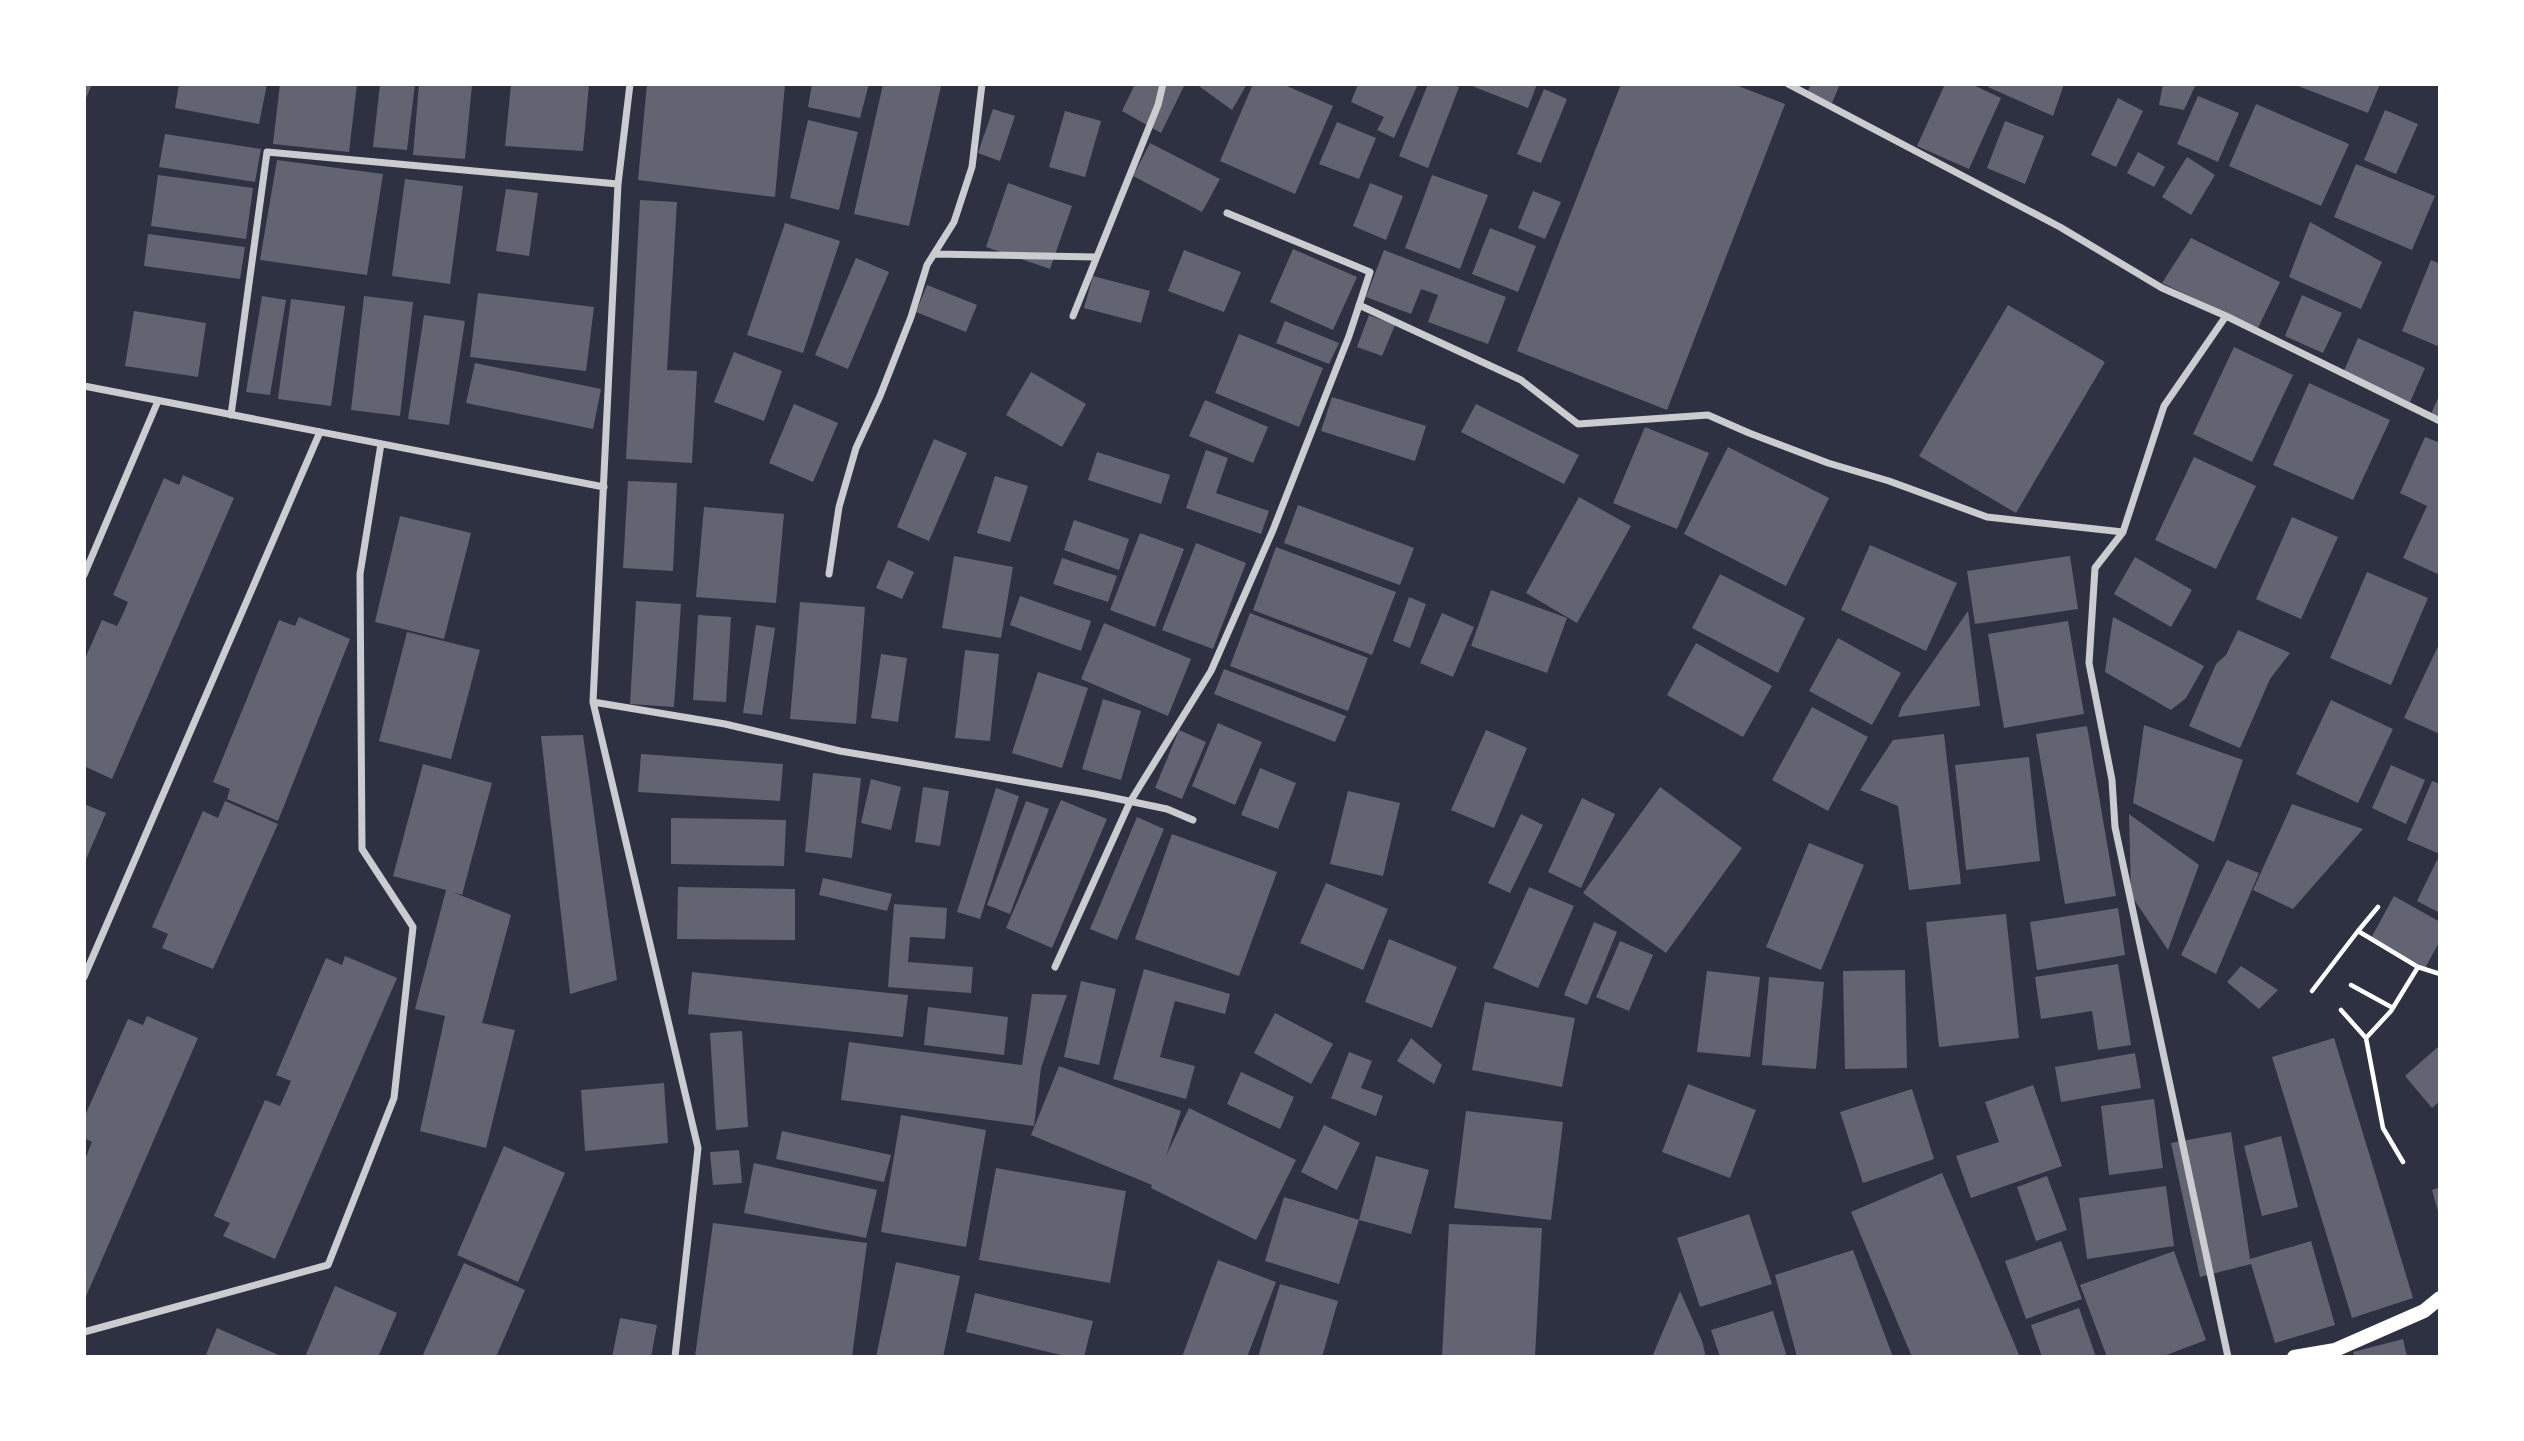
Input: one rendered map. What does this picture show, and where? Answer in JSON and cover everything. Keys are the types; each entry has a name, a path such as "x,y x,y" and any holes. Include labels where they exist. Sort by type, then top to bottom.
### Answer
{"main road":[{"path":"2294,1357 2335,1350 2424,1311 2440,1298"}],"street":[{"path":"630,84 618,184 593,702 698,1148 674,1357"},
{"path":"829,574 839,508 856,448 911,317 927,265 954,222 972,167 982,84"},
{"path":"1073,316 1158,105 1163,84"},
{"path":"1788,84 2060,227 2162,288 2226,316 2440,421"},
{"path":"231,415 267,152 618,184"},
{"path":"1055,967 1130,802 1211,671 1273,530 1370,272 1227,214"},
{"path":"934,254 1096,257"},
{"path":"1359,305 1521,380 1578,424 1708,415 1828,463 1889,481 1987,517 2123,532"},
{"path":"2226,316 2164,406 2123,532 2095,568 2089,663 2112,780 2115,827 2228,1357"},
{"path":"84,386 604,486"},
{"path":"84,575 158,401"},
{"path":"84,977 320,432"},
{"path":"84,1332 328,1265 394,1098 413,928 362,849 360,574 381,444"},
{"path":"593,702 724,724 840,751 962,770 1167,809 1194,820"}],"path":[{"path":"2312,991 2378,907"},
{"path":"2358,931 2418,967 2440,974"},
{"path":"2366,1038 2393,1008 2418,967"},
{"path":"2351,985 2393,1008"},
{"path":"2341,1010 2366,1038 2383,1128 2403,1162"}],"building":[{"path":"84,84 92,84 84,103"},
{"path":"179,84 267,84 259,124 175,108"},
{"path":"280,84 357,84 349,152 273,144"},
{"path":"380,84 415,84 407,150 373,147"},
{"path":"419,84 472,84 465,159 413,155"},
{"path":"511,84 589,84 583,151 505,146"},
{"path":"647,84 785,84 775,197 638,180"},
{"path":"812,84 869,84 860,118 808,107"},
{"path":"883,84 941,86 909,226 854,214"},
{"path":"1135,84 1185,84 1161,133 1122,111"},
{"path":"1196,84 1247,84 1232,110"},
{"path":"1253,84 1282,84 1333,106 1295,194 1220,161"},
{"path":"1358,84 1418,84 1394,138 1377,130 1384,117 1351,102"},
{"path":"1428,84 1452,84 1459,87 1428,168 1399,156"},
{"path":"1467,84 1537,84 1528,108"},
{"path":"1621,84 1733,84 1785,104 1667,410 1517,351"},
{"path":"1811,84 1840,84 1832,103 1807,93"},
{"path":"1945,84 1971,84 2001,98 1969,169 1917,146"},
{"path":"1990,84 2064,84 2053,116 1988,87"},
{"path":"2163,84 2196,84 2184,110 2159,105"},
{"path":"2293,84 2380,84 2368,113"},
{"path":"1544,89 1567,99 1541,163 1517,154"},
{"path":"2198,96 2239,113 2218,162 2177,144"},
{"path":"2118,98 2143,111 2116,167 2091,155"},
{"path":"2256,104 2349,144 2321,206 2229,166"},
{"path":"993,109 1015,116 1000,161 978,153"},
{"path":"2385,110 2418,124 2396,174 2364,160"},
{"path":"1065,111 1101,121 1085,177 1049,167"},
{"path":"808,120 858,132 839,210 790,198"},
{"path":"2005,121 2044,136 2025,184 1987,168"},
{"path":"1337,122 1376,138 1359,179 1319,164"},
{"path":"165,134 261,149 255,182 159,167"},
{"path":"1150,143 1220,179 1202,212 1133,176"},
{"path":"2138,152 2165,167 2154,187 2127,173"},
{"path":"2187,157 2215,175 2191,215 2162,197"},
{"path":"277,160 383,174 367,275 260,260"},
{"path":"2356,164 2435,196 2412,250 2334,217"},
{"path":"158,175 253,188 246,239 151,226"},
{"path":"1432,175 1488,195 1460,269 1405,248"},
{"path":"405,179 463,186 450,284 392,276"},
{"path":"1008,183 1072,206 1050,269 986,247"},
{"path":"1370,183 1403,196 1386,240 1353,226"},
{"path":"506,189 538,193 529,256 496,251"},
{"path":"1533,191 1561,202 1545,239 1518,228"},
{"path":"640,200 677,202 667,370 697,371 692,463 626,459"},
{"path":"2310,222 2382,262 2361,309 2289,277"},
{"path":"785,223 840,241 803,353 747,335"},
{"path":"1490,228 1536,246 1518,292 1472,274"},
{"path":"148,234 245,247 240,279 144,266"},
{"path":"2191,238 2280,282 2258,328 2162,283"},
{"path":"1293,249 1357,277 1333,330 1270,302"},
{"path":"1184,250 1241,272 1224,312 1168,291"},
{"path":"1384,250 1506,297 1488,344 1428,322 1438,295 1421,289 1411,314 1366,297"},
{"path":"856,258 889,272 848,369 815,355"},
{"path":"2431,260 2440,264 2440,347 2402,331"},
{"path":"1093,276 1150,291 1141,323 1084,308"},
{"path":"927,285 977,305 966,332 916,312"},
{"path":"478,293 594,307 586,371 470,357"},
{"path":"2302,295 2342,313 2323,353 2285,336"},
{"path":"262,296 286,300 270,395 246,392"},
{"path":"364,296 413,302 400,416 351,410"},
{"path":"291,299 345,306 331,406 278,399"},
{"path":"2008,305 2105,362 2016,513 1919,456"},
{"path":"134,311 206,323 198,377 125,366"},
{"path":"424,315 465,321 449,425 408,419"},
{"path":"1369,315 1395,325 1382,356 1357,347"},
{"path":"1285,321 1339,343 1329,364 1276,343"},
{"path":"1239,334 1323,368 1299,427 1215,393"},
{"path":"2358,338 2425,368 2410,402 2343,373"},
{"path":"2234,347 2293,375 2252,462 2193,434"},
{"path":"734,352 782,371 764,421 714,402"},
{"path":"475,363 601,389 593,429 466,403"},
{"path":"1031,372 1086,404 1062,447 1006,415"},
{"path":"2309,383 2390,420 2353,500 2273,465"},
{"path":"2440,394 2440,420 2430,416"},
{"path":"1332,397 1426,426 1415,461 1321,431"},
{"path":"1205,400 1268,427 1253,463 1189,436"},
{"path":"794,404 838,423 813,482 769,463"},
{"path":"1476,404 1579,455 1564,484 1461,432"},
{"path":"1645,427 1709,453 1677,529 1613,503"},
{"path":"2425,437 2440,443 2440,575 2403,558 2427,506 2400,493"},
{"path":"934,439 967,453 929,541 897,527"},
{"path":"1728,447 1829,498 1786,586 1684,534"},
{"path":"1206,450 1228,458 1216,493 1269,511 1261,534 1186,508"},
{"path":"1097,452 1170,475 1161,504 1088,480"},
{"path":"2194,457 2256,486 2216,569 2155,540"},
{"path":"183,475 234,498 112,779 84,766 84,661 102,620 117,626 123,614 128,602 113,595 164,478 179,485"},
{"path":"995,476 1028,486 1010,542 977,533"},
{"path":"628,481 677,483 673,571 623,568"},
{"path":"1579,497 1631,526 1577,623 1526,593"},
{"path":"1298,505 1414,548 1400,585 1284,543"},
{"path":"704,507 784,514 776,603 696,597"},
{"path":"400,516 471,533 444,639 375,622"},
{"path":"2292,517 2338,537 2301,619 2256,599"},
{"path":"1074,520 1129,539 1119,570 1064,550"},
{"path":"1140,533 1184,549 1155,627 1110,610"},
{"path":"1196,543 1246,563 1213,649 1162,630"},
{"path":"1870,545 1957,583 1926,651 1841,610"},
{"path":"1276,547 1396,592 1372,655 1253,610"},
{"path":"954,556 1013,567 1001,638 942,628"},
{"path":"2070,556 2078,609 1975,624 1967,571"},
{"path":"2135,557 2192,590 2171,627 2114,594"},
{"path":"1062,558 1117,576 1108,602 1053,584"},
{"path":"888,560 914,572 902,599 876,588"},
{"path":"2367,572 2428,598 2391,685 2330,658"},
{"path":"1720,574 1805,618 1778,673 1692,628"},
{"path":"1491,590 1567,618 1547,673 1471,646"},
{"path":"1020,596 1091,621 1081,651 1010,625"},
{"path":"1409,597 1426,604 1410,648 1393,641"},
{"path":"636,601 681,604 674,707 630,704"},
{"path":"800,602 865,607 856,724 790,719"},
{"path":"1968,611 1980,706 1898,717 1902,706"},
{"path":"1250,613 1368,658 1348,711 1230,666"},
{"path":"1442,613 1474,627 1453,677 1420,663"},
{"path":"698,615 731,617 726,702 693,700"},
{"path":"299,617 350,639 278,821 227,799 230,789 213,782 279,620 295,626"},
{"path":"2113,617 2204,666 2186,698 2171,710 2105,672"},
{"path":"2068,621 2084,714 2004,728 1988,634"},
{"path":"1104,623 1191,659 1168,716 1081,679"},
{"path":"756,625 775,628 762,715 743,713"},
{"path":"2238,630 2290,653 2270,679 2240,748 2189,726 2216,664 2226,655"},
{"path":"407,632 480,650 451,759 379,741"},
{"path":"1838,638 1901,673 1872,725 1809,691"},
{"path":"2440,642 2440,734 2404,718"},
{"path":"1696,643 1772,686 1743,737 1667,695"},
{"path":"965,650 999,654 990,741 955,738"},
{"path":"881,654 907,658 898,722 871,718"},
{"path":"1224,669 1346,716 1335,742 1214,694"},
{"path":"1038,672 1088,688 1062,768 1012,753"},
{"path":"1103,699 1141,711 1121,780 1082,769"},
{"path":"2331,700 2393,729 2358,803 2296,774"},
{"path":"1812,707 1868,737 1828,811 1772,780"},
{"path":"1218,723 1262,742 1235,805 1192,786"},
{"path":"2144,725 2243,760 2214,842 2133,803"},
{"path":"2087,726 2116,896 2065,904 2036,734"},
{"path":"1179,730 1206,742 1182,799 1155,788"},
{"path":"1486,730 1527,748 1494,828 1451,810"},
{"path":"1944,734 1961,884 1909,890 1898,806 1860,790 1893,740"},
{"path":"583,735 617,980 570,994 541,736"},
{"path":"641,754 783,764 780,801 638,792"},
{"path":"2029,757 2040,861 1966,870 1955,765"},
{"path":"423,764 492,783 462,895 452,892 511,915 482,1023 515,1030 486,1148 420,1131 445,1016 415,1009 446,890 393,876"},
{"path":"2391,765 2425,780 2406,824 2372,808"},
{"path":"1260,768 1296,783 1278,829 1241,815"},
{"path":"813,773 861,778 852,858 805,852"},
{"path":"871,779 901,787 891,830 861,823"},
{"path":"2432,781 2440,784 2440,854 2407,840"},
{"path":"923,787 949,791 940,846 915,842"},
{"path":"1660,787 1742,848 1666,953 1583,893"},
{"path":"996,788 1019,796 980,919 957,912"},
{"path":"1348,791 1400,803 1383,876 1330,864"},
{"path":"1582,798 1615,814 1581,888 1548,872"},
{"path":"1061,800 1107,819 1052,948 1006,928"},
{"path":"225,801 278,824 213,969 162,948 168,934 152,927 203,811 218,818"},
{"path":"1026,801 1049,809 1010,914 987,905"},
{"path":"84,804 106,813 84,864"},
{"path":"2292,804 2363,829 2293,909 2253,890"},
{"path":"1521,814 1543,825 1510,893 1488,883"},
{"path":"2129,814 2199,865 2168,950 2131,895"},
{"path":"1137,817 1164,829 1117,940 1090,929"},
{"path":"671,818 786,820 784,866 671,864"},
{"path":"1172,834 1277,872 1239,976 1135,939"},
{"path":"1809,843 1864,865 1821,970 1766,947"},
{"path":"2227,860 2259,873 2216,974 2181,955"},
{"path":"2437,860 2440,861 2440,913 2417,901"},
{"path":"823,878 892,894 887,911 819,895"},
{"path":"1326,883 1388,909 1363,970 1300,943"},
{"path":"678,887 795,889 795,940 677,939"},
{"path":"1529,887 1574,906 1538,988 1493,968"},
{"path":"2394,896 2440,922 2440,941 2425,968 2371,938"},
{"path":"894,904 947,908 945,939 910,937 908,962 973,967 971,993 888,987"},
{"path":"2118,908 2125,955 2037,970 2030,922"},
{"path":"2006,914 2019,1038 1939,1047 1926,922"},
{"path":"1594,922 1617,932 1587,1005 1564,995"},
{"path":"1389,939 1457,967 1432,1028 1365,1002"},
{"path":"1620,941 1653,955 1629,1011 1596,997"},
{"path":"345,956 397,978 275,1259 223,1236 230,1223 214,1216 265,1100 280,1106 291,1081 276,1075 326,958 342,965"},
{"path":"2118,964 2131,1045 2098,1050 2092,1011 2041,1019 2035,977"},
{"path":"2241,966 2278,990 2259,1009 2227,982"},
{"path":"1144,969 1230,994 1225,1014 1175,1001 1160,1057 1195,1066 1186,1099 1113,1079"},
{"path":"1905,970 1907,1068 1845,1069 1843,971"},
{"path":"1707,971 1760,977 1750,1057 1697,1052"},
{"path":"692,972 908,995 903,1037 688,1014"},
{"path":"1769,977 1824,982 1816,1069 1762,1065"},
{"path":"1081,981 1116,989 1099,1065 1064,1057"},
{"path":"1032,994 1067,995 1041,1068 1034,1126 841,1100 849,1042 1022,1065"},
{"path":"1485,1002 1575,1018 1562,1087 1472,1070"},
{"path":"928,1007 1008,1017 1004,1055 924,1045"},
{"path":"1275,1013 1333,1044 1311,1084 1254,1053"},
{"path":"147,1016 198,1038 84,1301 84,1162 92,1142 84,1138 84,1118 128,1019 143,1025"},
{"path":"742,1031 748,1127 716,1130 710,1033"},
{"path":"1411,1038 1442,1065 1434,1084 1397,1061"},
{"path":"2334,1038 2413,1298 2352,1318 2272,1057"},
{"path":"2440,1045 2440,1101 2432,1108 2405,1076"},
{"path":"1349,1052 1372,1061 1361,1088 1383,1096 1376,1116 1331,1098"},
{"path":"2135,1053 2141,1088 2061,1102 2055,1067"},
{"path":"1059,1066 1181,1111 1166,1156 1189,1108 1296,1160 1256,1240 1151,1188 1152,1185 1031,1135"},
{"path":"1241,1072 1294,1097 1280,1129 1227,1104"},
{"path":"664,1083 668,1143 585,1151 581,1090"},
{"path":"1688,1084 1756,1110 1730,1178 1662,1152"},
{"path":"2033,1085 2062,1166 1971,1198 1956,1156 1999,1142 1985,1102"},
{"path":"1912,1089 1934,1159 1863,1183 1840,1112"},
{"path":"2154,1099 2163,1168 2109,1175 2101,1106"},
{"path":"1466,1111 1563,1122 1551,1220 1454,1208"},
{"path":"901,1115 986,1130 966,1247 881,1232"},
{"path":"1324,1125 1360,1143 1337,1190 1301,1172"},
{"path":"782,1131 891,1155 884,1182 776,1159"},
{"path":"2231,1132 2250,1259 2311,1241 2335,1325 2275,1343 2251,1264 2200,1277 2171,1143"},
{"path":"2281,1136 2298,1207 2262,1216 2244,1146"},
{"path":"504,1146 565,1173 518,1282 457,1255"},
{"path":"739,1150 742,1183 713,1185 710,1152"},
{"path":"1376,1156 1429,1170 1411,1234 1359,1220"},
{"path":"754,1163 877,1190 866,1238 744,1213"},
{"path":"996,1168 1126,1191 1110,1283 979,1260"},
{"path":"1942,1173 2020,1357 1912,1357 1851,1212"},
{"path":"2047,1176 2067,1230 2036,1241 2017,1187"},
{"path":"2166,1186 2174,1246 2087,1259 2079,1198"},
{"path":"2440,1187 2440,1215 2439,1215 2432,1190"},
{"path":"1284,1197 1359,1220 1339,1284 1265,1261"},
{"path":"1749,1214 1772,1284 1700,1307 1677,1238"},
{"path":"713,1223 867,1243 852,1357 695,1357"},
{"path":"1449,1224 1542,1228 1535,1357 1442,1357"},
{"path":"2061,1241 2082,1299 2026,1319 2005,1261"},
{"path":"1853,1250 1893,1357 1797,1357 1775,1275"},
{"path":"2174,1251 2206,1340 2161,1357 2107,1357 2080,1285"},
{"path":"1218,1260 1276,1282 1247,1357 1182,1357"},
{"path":"896,1262 960,1276 943,1357 876,1357"},
{"path":"464,1263 525,1290 496,1357 422,1357"},
{"path":"1280,1284 1338,1301 1322,1357 1258,1357"},
{"path":"335,1286 397,1313 378,1357 305,1357"},
{"path":"1680,1291 1702,1341 1706,1357 1652,1357"},
{"path":"975,1293 1093,1321 1084,1357 1069,1357 966,1332"},
{"path":"2079,1308 2096,1357 2042,1357 2031,1325"},
{"path":"1773,1311 1787,1357 1720,1357 1711,1330"},
{"path":"620,1318 657,1325 651,1357 612,1357"},
{"path":"217,1328 283,1357 205,1357"},
{"path":"2403,1339 2407,1357 2355,1357 2353,1352"}]}
